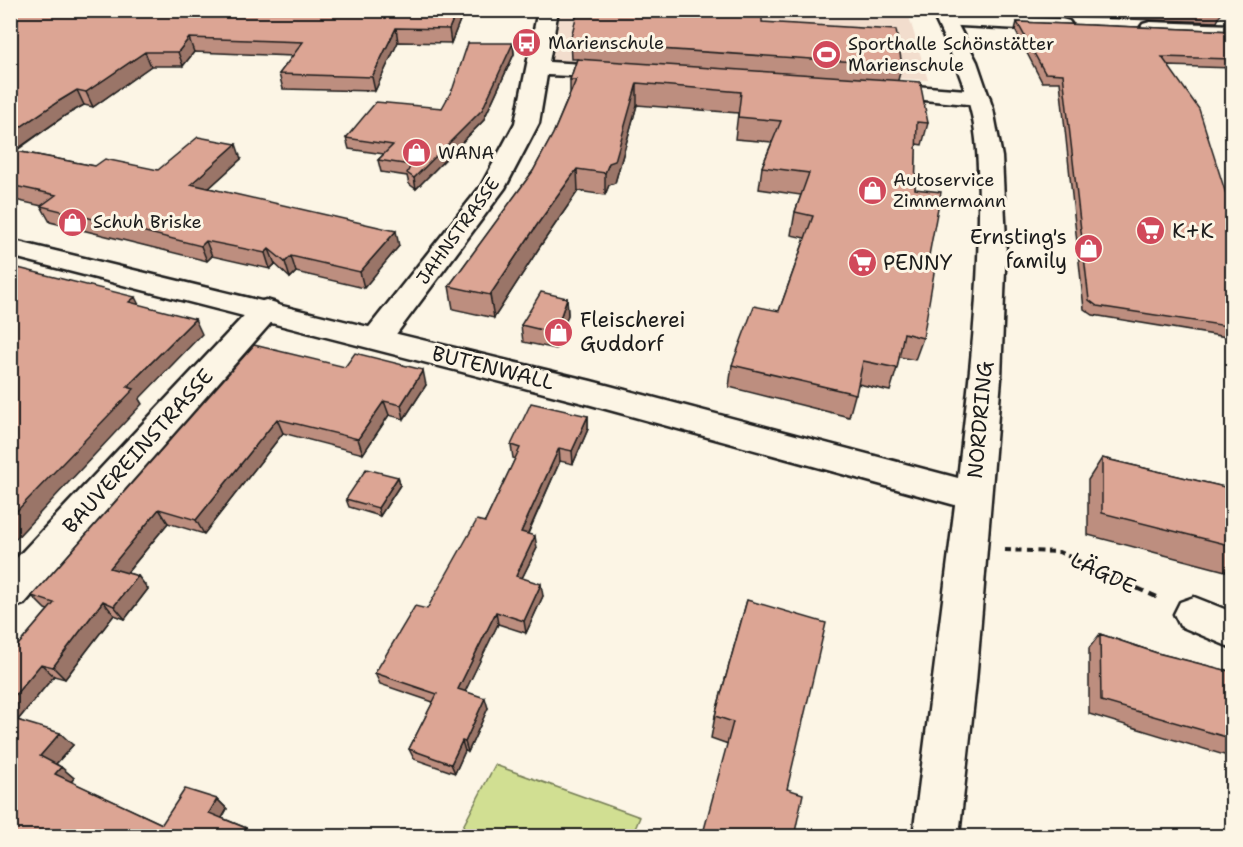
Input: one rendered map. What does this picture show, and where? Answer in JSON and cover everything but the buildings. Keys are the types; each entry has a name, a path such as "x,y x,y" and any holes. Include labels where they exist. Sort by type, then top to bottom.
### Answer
{"main road":[{"name":"JAHNSTRASSE","path":"377,338 492,188 527,123 548,10"},
{"path":"943,16 1078,26"},
{"name":"NORDRING","path":"936,837 955,682 973,496 985,369 993,241 990,157 979,98 943,16"},
{"path":"1125,27 1233,31"},
{"path":"539,68 645,74"},
{"path":"854,88 979,98"},
{"name":"BUTENWALL","path":"10,248 266,310 591,393 973,496"},
{"name":"BAUVEREINSTRASSE","path":"10,592 266,310"},
{"path":"1194,614 1233,630"}],"path":[{"name":"LÄGDE","path":"967,548 1059,552 1194,614"}],"shaded area":[{"path":"907,10 928,80 551,62 560,11"}],"green space":[{"path":"495,765 640,817 632,836 458,836"}],"place":[{"name":"Marienschule","path":"527,43"},
{"name":"Sporthalle Schönstätter Marienschule","path":"827,54"},
{"name":"WANA","path":"417,153"},
{"name":"Autoservice Zimmermann","path":"872,190"},
{"name":"Schuh Briske","path":"72,222"},
{"name":"K+K","path":"1151,231"},
{"name":"Ernsting's family","path":"1088,249"},
{"name":"PENNY","path":"862,263"},
{"name":"Fleischerei Guddorf","path":"559,332"}]}
